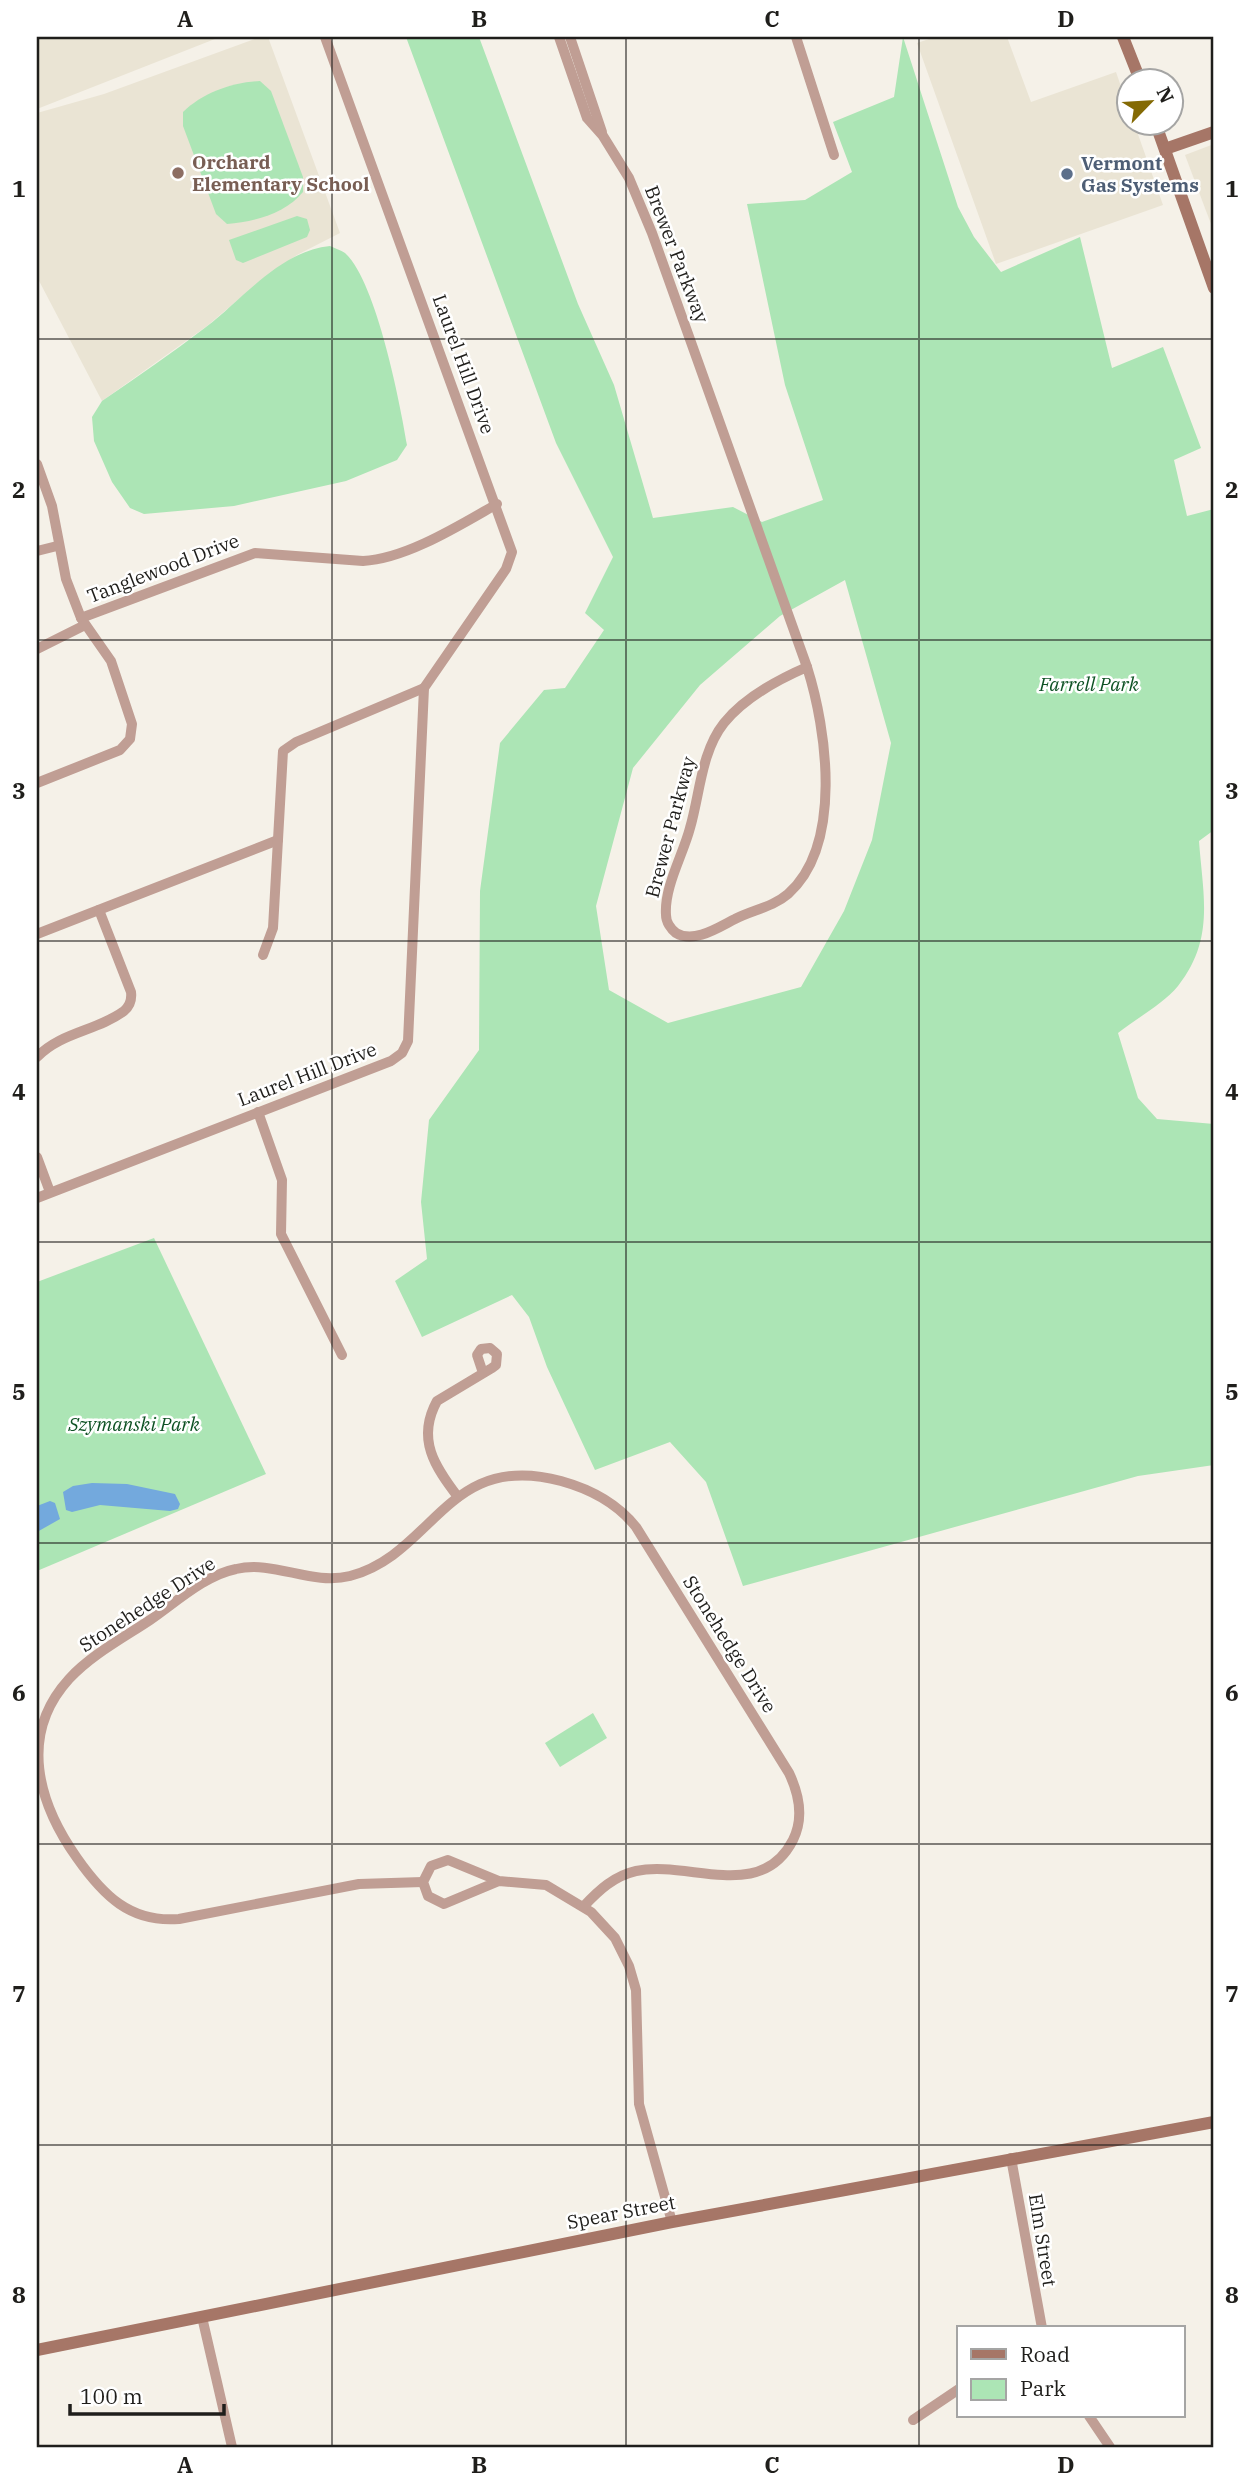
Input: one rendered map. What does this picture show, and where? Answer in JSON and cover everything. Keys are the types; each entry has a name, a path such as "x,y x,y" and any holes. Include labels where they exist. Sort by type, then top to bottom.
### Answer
{"main road":[{"path":"1123,37 1134,66"},
{"path":"1165,149 1214,132"},
{"path":"1160,136 1214,288"},
{"name":"Spear Street","path":"37,2350 672,2222 1214,2122"}],"street":[{"name":"Laurel Hill Drive","path":"37,1198 391,1061 407,1046 425,688 511,558 511,545 325,37"},
{"name":"Brewer Parkway","path":"559,37 587,118 603,136 629,178 652,233 807,667 824,736 824,802 813,860 803,879 786,896 696,936 683,936 674,932 666,915 712,742 740,706 781,678 807,667"},
{"name":"Brewer Parkway","path":"570,37 603,136"},
{"path":"796,37 834,155"},
{"path":"37,464 52,506 57,546 83,621 111,661 126,698 132,732 125,746 37,783"},
{"name":"Tanglewood Drive","path":"37,649 83,621 255,553 363,561 379,559 435,537 497,504"},
{"path":"37,551 57,546"},
{"path":"263,955 273,928 283,751 296,742 425,688"},
{"path":"37,934 278,840"},
{"path":"37,1057 54,1043 120,1013 130,1004 131,992 99,909"},
{"path":"258,1112 282,1180 279,1230 342,1354"},
{"path":"37,1157 50,1192"},
{"path":"458,1497 433,1463 428,1432 437,1401 483,1373"},
{"name":"Stonehedge Drive","path":"423,1882 359,1884 179,1919 160,1920 136,1914 109,1898 100,1889 59,1831 41,1790 39,1749 51,1708 71,1677 94,1657 215,1577 236,1568 261,1566 324,1579 359,1573 391,1555 458,1497 498,1478 533,1475 582,1488 610,1502 628,1517 789,1773 797,1793 800,1814 796,1834 780,1858 763,1870 736,1877 651,1870 632,1872 605,1886 584,1906"},
{"path":"499,1881 444,1904 428,1896 423,1882 431,1866 443,1860 499,1881 546,1885 584,1906 615,1938 633,1977 637,2003 639,2104 672,2222"},
{"name":"Elm Street","path":"1012,2158 1042,2326"},
{"path":"202,2317 232,2447"},
{"path":"913,2420 957,2390"},
{"path":"1090,2418 1110,2447"}],"shaded area":[{"path":"37,37 220,37 37,109"},
{"name":"Orchard Elementary School","path":"260,37 268,37 340,233 297,255 266,276 207,326 102,401 37,277 37,113 104,94"},
{"path":"935,37 1007,37 1031,102 1114,73 1114,136 1139,136 1163,205 996,264 917,43"},
{"path":"1214,144 1214,232 1185,155"}],"green space":[{"name":"Farrell Park","path":"406,37 479,37 578,304 614,385 653,518 733,507 762,522 823,500 785,385 747,204 805,200 852,172 833,122 894,97 903,37 958,207 974,237 1001,272 1080,237 1112,368 1163,347 1201,448 1174,460 1187,516 1214,509 1214,830 1199,841 1204,916 1202,934 1190,969 1165,999 1118,1033 1138,1098 1157,1119 1214,1124 1214,1465 1138,1476 743,1586 706,1482 670,1442 595,1470 547,1367 529,1317 512,1295 422,1337 395,1281 427,1259 421,1202 429,1120 479,1050 480,891 500,743 544,690 565,688 604,630 585,613 613,557 556,443","holes":["845,580 891,743 872,840 844,911 801,987 668,1023 609,990 596,906 633,768 700,685 780,616"]},
{"path":"260,81 271,91 303,177 303,192 279,211 248,221 227,224 216,214 183,126 183,112 199,99 218,90"},
{"path":"297,216 307,219 310,230 307,237 243,263 236,260 229,240"},
{"path":"330,246 345,253 356,268 367,289 385,343 407,445 397,460 346,481 234,506 144,514 130,508 112,482 94,441 92,417 102,401 206,327 279,266 312,250"},
{"name":"Szymanski Park","path":"154,1238 266,1474 37,1571 37,1282"},
{"path":"593,1713 607,1738 560,1767 545,1743"}],"water":[{"path":"92,1483 127,1484 175,1494 180,1504 178,1509 170,1511 100,1505 72,1512 66,1510 63,1492 73,1486"},
{"path":"50,1501 55,1503 60,1519 37,1532 37,1506"}],"place":[{"name":"Orchard Elementary School","path":"178,173"},
{"name":"Vermont Gas Systems","path":"1067,174"}]}
